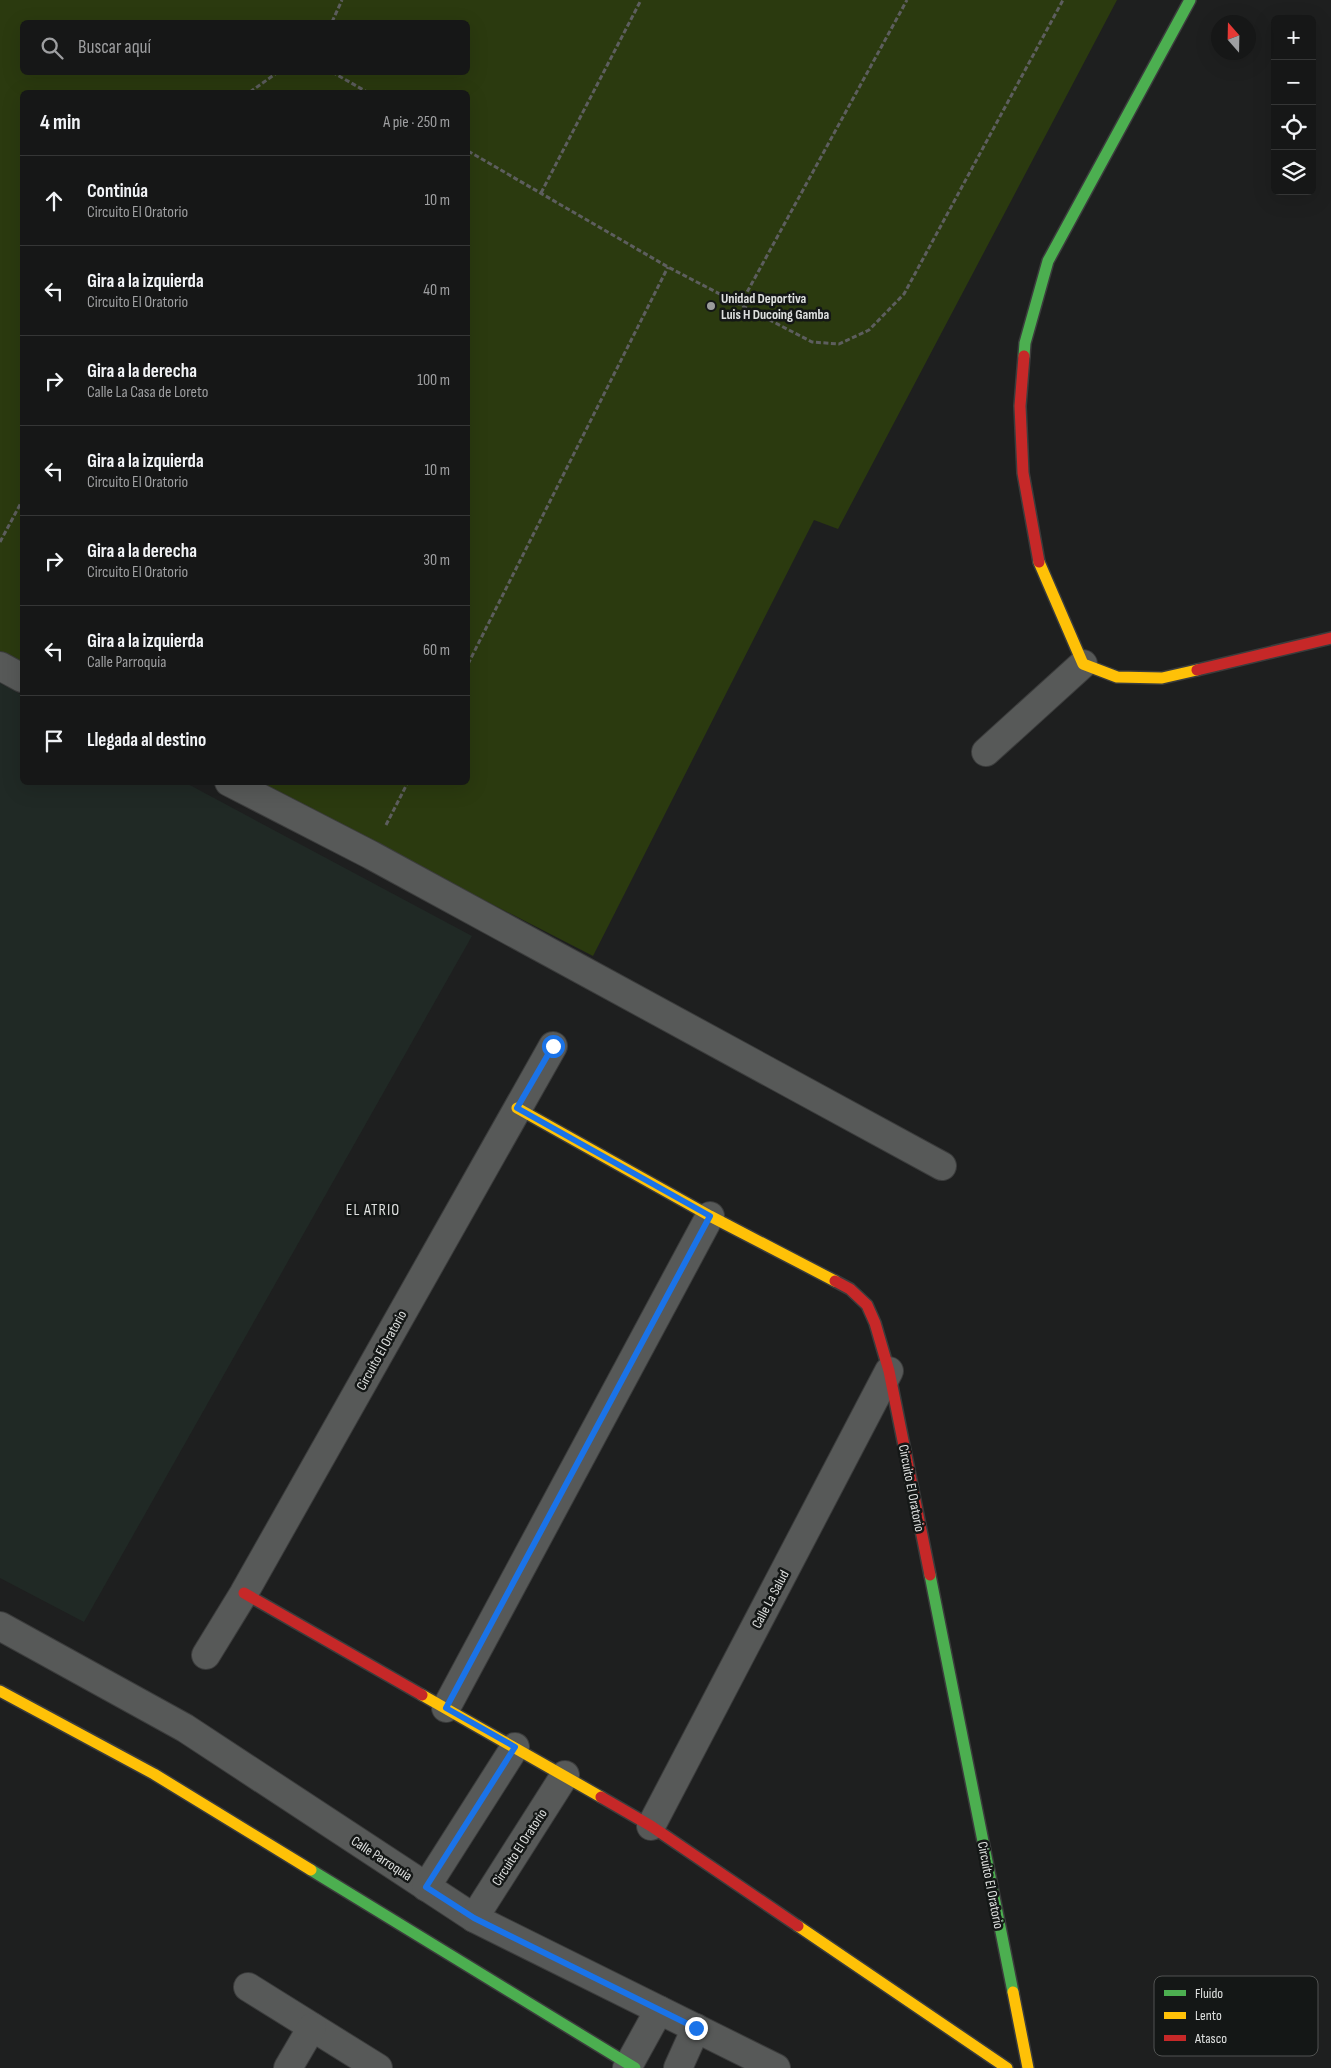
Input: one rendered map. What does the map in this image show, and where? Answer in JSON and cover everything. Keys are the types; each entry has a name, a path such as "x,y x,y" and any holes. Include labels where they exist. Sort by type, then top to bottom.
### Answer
{"street":[{"path":"1190,0 1048,261 1025,343 1020,406 1023,473 1040,566 1083,664 1117,677 1162,678 1331,638"},
{"path":"986,752 1083,664"},
{"path":"0,666 20,677"},
{"path":"235,785 372,855 942,1166"},
{"name":"Circuito El Oratorio","path":"206,1655 244,1593 553,1046"},
{"name":"Circuito El Oratorio","path":"517,1108 710,1216 850,1289 867,1305 875,1323 889,1371 1028,2068"},
{"path":"446,1708 710,1216"},
{"name":"Calle La Salud","path":"652,1826 889,1371"},
{"path":"244,1593 652,1826 1007,2068"},
{"name":"Calle Parroquia","path":"0,1626 185,1728 474,1918 776,2068"},
{"path":"0,1691 154,1774 630,2067 660,2010"},
{"path":"426,1887 515,1747"},
{"name":"Circuito El Oratorio","path":"474,1918 565,1776"},
{"path":"248,1987 378,2068"},
{"path":"288,2068 312,2027"},
{"path":"678,2068 696,2028"}],"path":[{"path":"333,20 342,0"},
{"path":"541,193 641,0"},
{"path":"740,305 907,0"},
{"path":"470,152 668,267 740,305 812,342 839,344 869,330 904,294 1063,0"},
{"path":"253,90 274,75"},
{"path":"337,75 364,90"},
{"path":"470,660 668,267"},
{"path":"0,542 20,505"},
{"path":"372,855 407,785"}],"shaded area":[{"path":"0,683 20,694 20,785 190,785 472,936 84,1622 0,1578"}],"green space":[{"name":"Unidad Deportiva Luis H Ducoing Gamba","path":"0,0 1117,0 838,529 814,520 593,956 260,785 470,785 470,90 20,90 20,662 0,651"}],"traffic: fast":[{"path":"1024,356 1025,343 1048,261 1190,0"},
{"path":"930,1575 1013,1992"},
{"path":"311,1870 635,2068"}],"traffic: slow":[{"path":"1039,562 1083,664 1117,677 1162,678 1197,670"},
{"path":"517,1108 710,1216 835,1281"},
{"path":"0,1691 154,1774 311,1870"},
{"path":"422,1695 601,1797"},
{"path":"798,1926 1007,2068"},
{"path":"1013,1992 1028,2068"}],"traffic: jam":[{"path":"1024,356 1020,406 1023,473 1039,562"},
{"path":"1197,670 1331,638"},
{"path":"835,1281 850,1289 867,1305 875,1323 889,1371 930,1575"},
{"path":"244,1593 422,1695"},
{"path":"601,1797 651,1826 798,1926"}],"place":[{"name":"Unidad Deportiva Luis H Ducoing Gamba","path":"711,306"}],"district":[{"name":"EL ATRIO","path":"373,1209"}],"route":[{"path":"553,1046 517,1108 710,1216 446,1708 515,1747 426,1887 474,1918 696,2028"}]}
